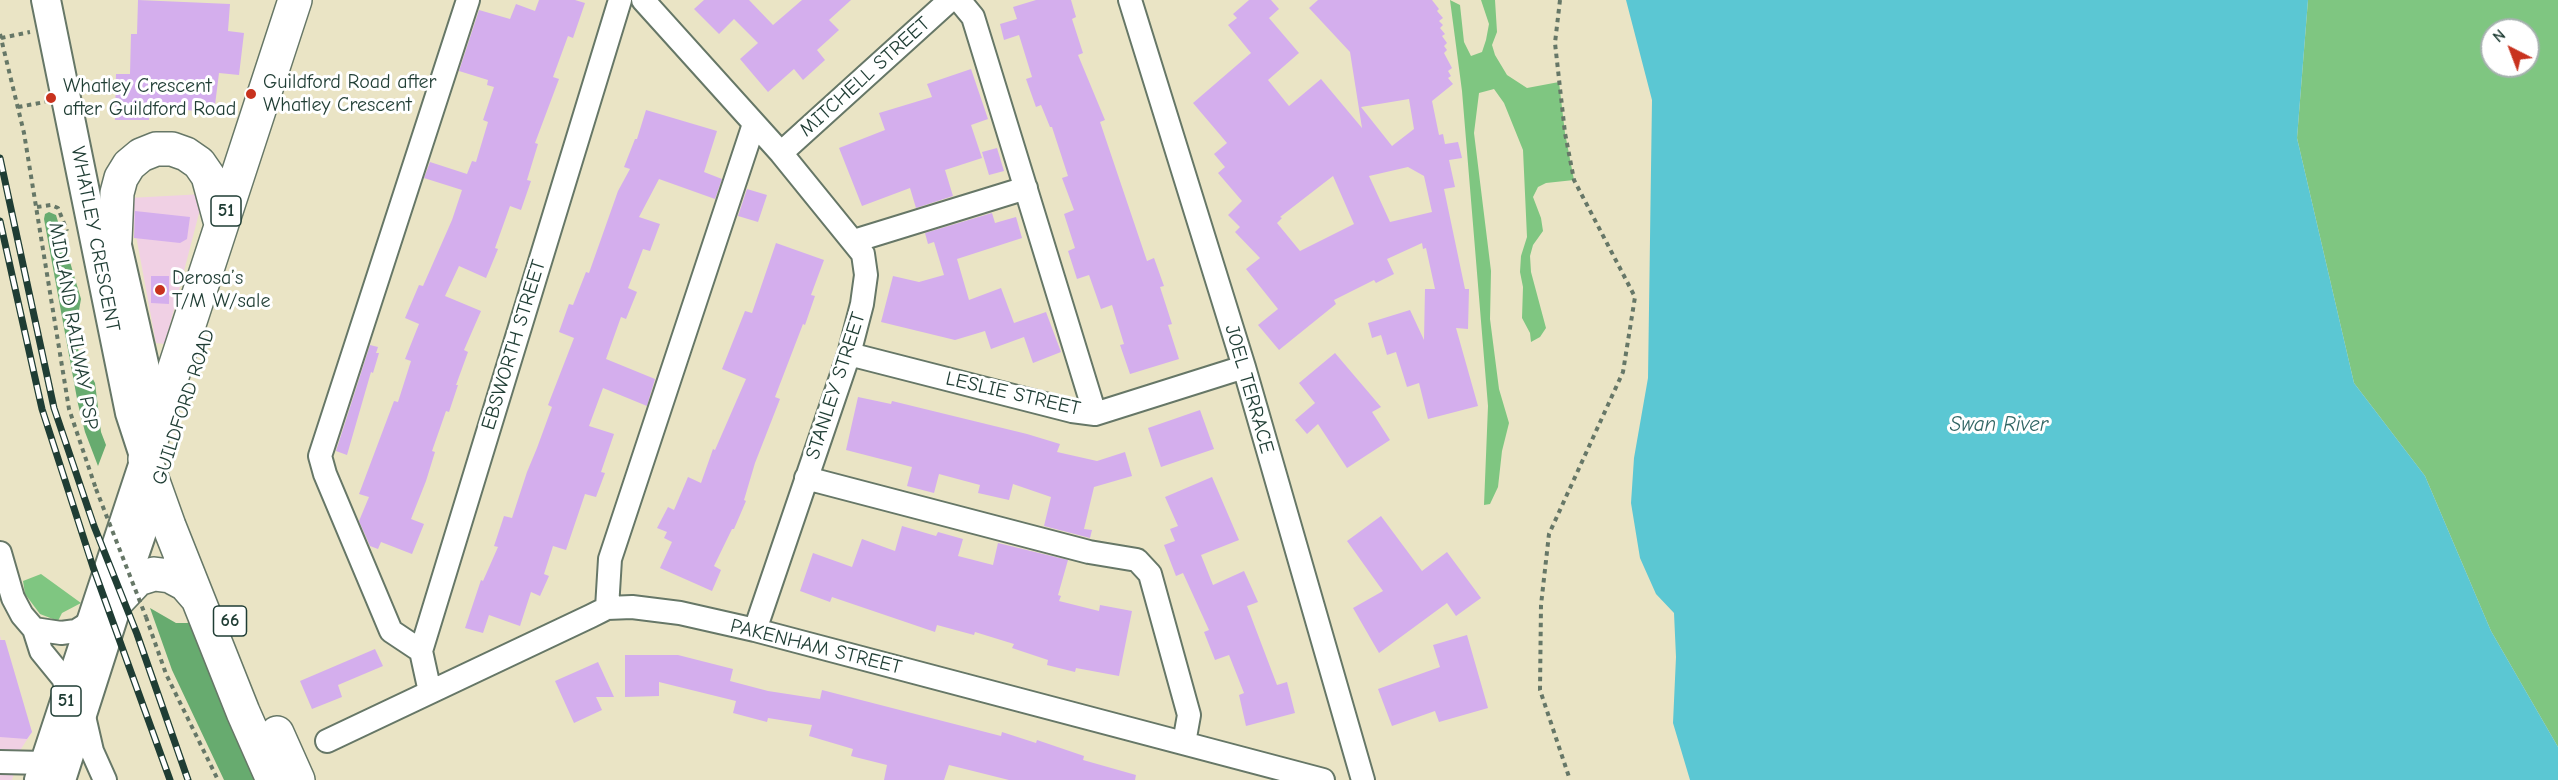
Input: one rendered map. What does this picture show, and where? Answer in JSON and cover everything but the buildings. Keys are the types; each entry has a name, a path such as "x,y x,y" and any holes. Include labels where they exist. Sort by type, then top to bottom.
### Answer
{"highway":[{"name":"GUILDFORD ROAD","path":"156,458 221,224 296,0"},
{"name":"GUILDFORD ROAD","path":"156,458 318,0"},
{"path":"115,240 117,193 121,178 129,165 141,155 156,149 179,151 199,163 208,176 221,224"},
{"name":"66","path":"156,458 198,598 273,780"},
{"name":"66","path":"156,458 184,510 298,780"},
{"name":"51","path":"119,599 138,579 154,574 170,576 185,584 198,598"}],"main road":[{"name":"WHATLEY CRESCENT","path":"46,0 130,413 156,458"},
{"name":"WHATLEY CRESCENT","path":"63,0 115,240 156,458"},
{"name":"GUILDFORD ROAD","path":"48,774 119,599 156,458"},
{"name":"GUILDFORD ROAD","path":"76,702 92,621 156,458"}],"street":[{"path":"421,651 391,631 325,474 320,456 468,0"},
{"name":"EBSWORTH STREET","path":"430,692 421,651 620,0"},
{"name":"STANLEY STREET","path":"643,0 781,153 863,254 866,275 862,304 849,354 755,630"},
{"name":"MITCHELL STREET","path":"781,153 950,0"},
{"path":"959,0 973,17 1095,414"},
{"name":"JOEL TERRACE","path":"1130,0 1244,367 1363,780"},
{"path":"608,609 610,559 754,124"},
{"path":"854,241 1026,188"},
{"name":"LESLIE STREET","path":"849,354 1071,411 1095,414 1244,367"},
{"path":"806,478 1089,552 1137,560 1150,574 1189,716 1184,743"},
{"path":"0,553 13,598 22,615 34,629 41,651 57,668 76,702 92,751 105,780"},
{"name":"PAKENHAM STREET","path":"327,741 608,609 632,607 680,613 755,630 1323,780"},
{"path":"34,629 61,633 76,631 92,621"},
{"path":"0,762 48,774"}],"path":[{"path":"1560,0 1555,43 1565,133 1574,180 1635,297 1623,372 1549,534 1541,605 1540,690 1570,780"},
{"name":"MIDLAND RAILWAY PSP","path":"0,34 18,107 69,409 96,489 166,674 218,780"},
{"path":"18,107 49,101"}],"shaded area":[{"path":"204,194 165,344 156,343 129,198"},
{"path":"0,636 32,732 21,749 12,780 0,780"}],"green space":[{"path":"1450,0 1460,5 1464,42 1471,56 1482,52 1489,24 1481,0 1495,0 1497,32 1492,45 1507,75 1527,88 1559,82 1574,180 1546,183 1538,187 1533,197 1543,231 1533,245 1530,256 1531,272 1546,328 1540,337 1531,342 1530,333 1522,318 1523,287 1520,272 1521,256 1527,237 1523,150 1504,103 1494,89 1479,93 1474,133 1491,271 1490,319 1499,389 1509,423 1502,451 1498,487 1490,504 1484,505 1488,406 1462,91"},
{"path":"2308,0 2558,0 2558,747 2491,631 2425,476 2354,383 2297,138"},
{"path":"49,212 56,215 81,299 75,332 79,353 95,383 101,432 106,445 98,466 85,432 78,404 44,219 45,214"},
{"path":"41,574 81,603 62,613 58,621 40,614 25,594 23,581"},
{"path":"150,608 176,623 195,620 262,780 224,780 172,670"}],"water":[{"name":"Swan River","path":"1626,0 2308,0 2297,138 2354,383 2425,476 2491,631 2558,747 2558,780 1690,780 1673,723 1676,657 1674,613 1656,594 1640,558 1631,503 1634,458 1648,378 1652,100"}],"railway":[{"path":"0,158 54,408 94,526 137,634 188,780"},
{"path":"0,221 42,409 93,567 170,780"}],"place":[{"name":"Guildford Road after Whatley Crescent","path":"251,94"},
{"name":"Whatley Crescent after Guildford Road","path":"51,98"},
{"name":"Derosa’s T/M W/sale","path":"160,290"}]}
